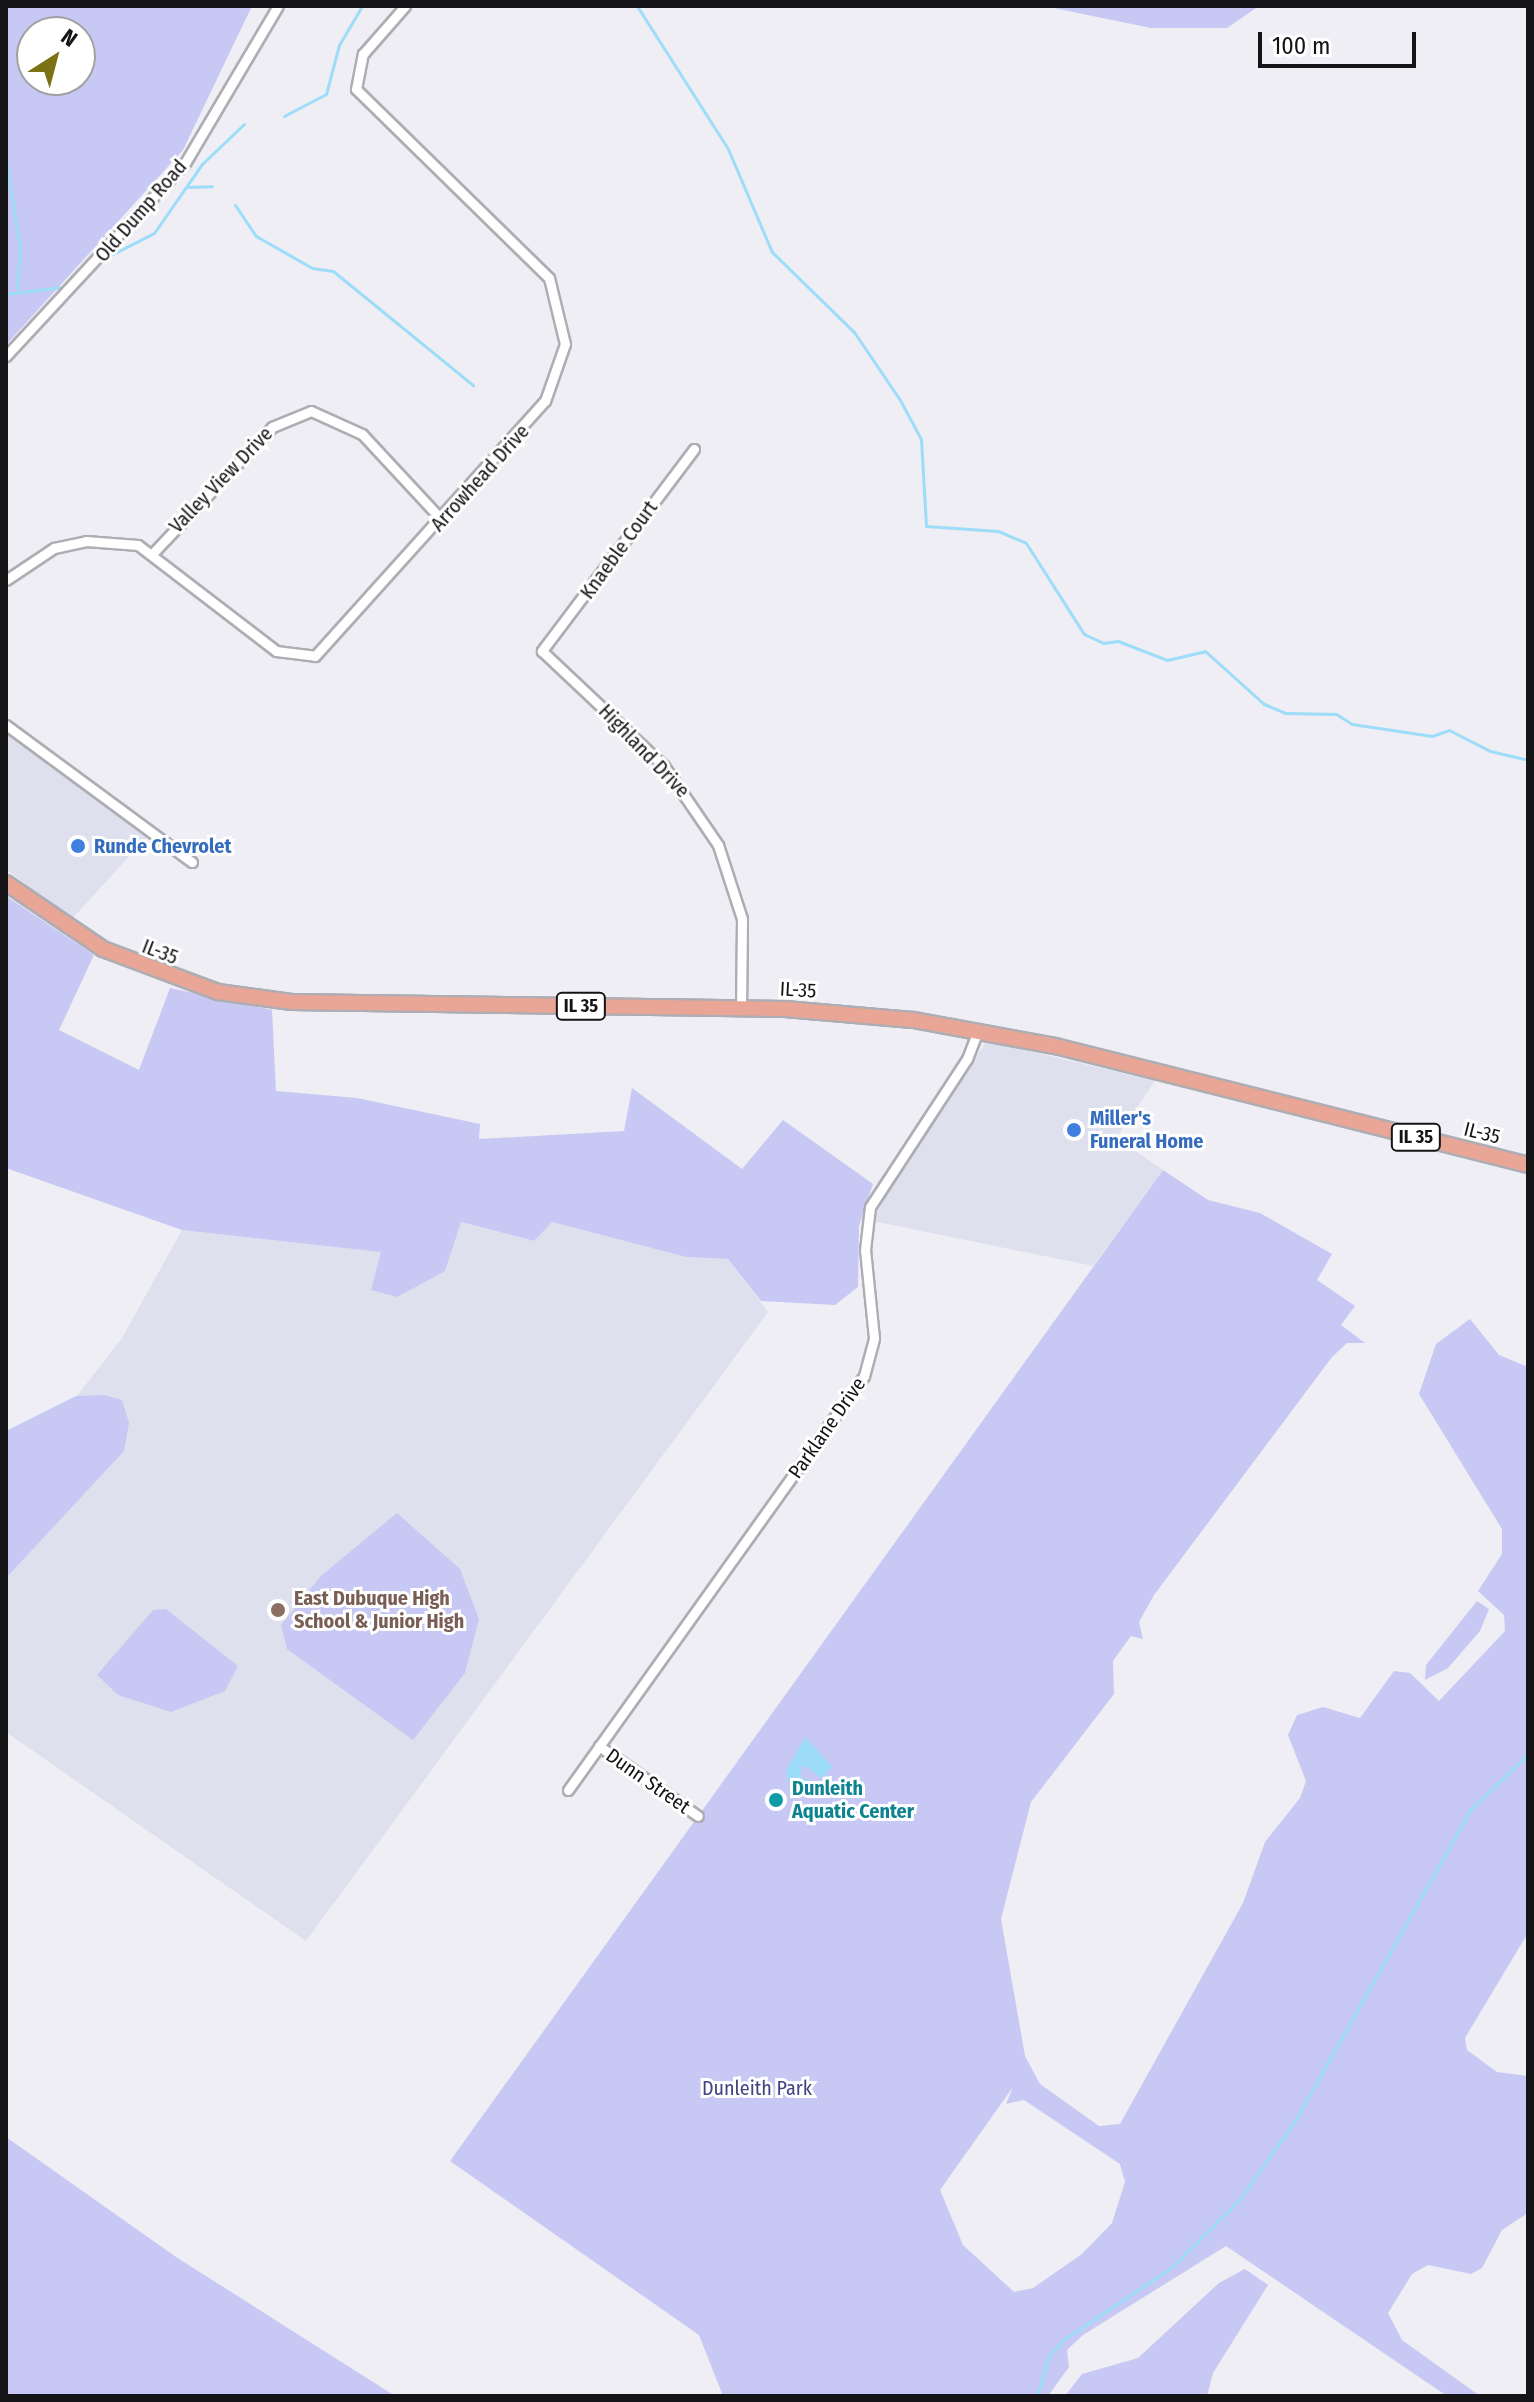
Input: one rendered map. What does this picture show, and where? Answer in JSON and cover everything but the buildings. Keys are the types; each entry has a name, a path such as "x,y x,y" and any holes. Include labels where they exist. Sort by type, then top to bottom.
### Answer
{"main road":[{"name":"IL-35","path":"6,883 63,926 143,968 253,998 741,1008 978,1030 1528,1165"}],"street":[{"name":"Old Dump Road","path":"6,356 185,163 278,6"},
{"name":"Arrowhead Drive","path":"6,580 40,554 70,543 121,542 153,553 265,644 305,659 324,651 442,520 553,389 565,331 540,265 356,89 363,54 405,6"},
{"name":"Valley View Drive","path":"153,553 272,427 311,411 362,434 442,520"},
{"name":"Knaeble Court","path":"542,651 694,449"},
{"name":"Highland Drive","path":"542,651 664,766 718,845 742,919 741,1008"},
{"path":"6,725 192,862"},
{"name":"Parklane Drive","path":"568,1790 864,1376 874,1338 865,1250 870,1207 967,1059 978,1030"},
{"name":"Dunn Street","path":"599,1746 698,1816"}],"shaded area":[{"name":"Runde Chevrolet","path":"6,718 156,827 71,920 6,869"},
{"path":"987,1041 1155,1081 1116,1138 1163,1170 1093,1266 873,1221 906,1155"},
{"name":"East Dubuque High School & Junior High","path":"460,1222 533,1241 552,1222 686,1257 728,1259 768,1312 306,1941 6,1732 6,1487 122,1338 182,1230 382,1252 445,1271"},
{"path":"805,1737 832,1766 823,1779 803,1765 800,1777 820,1784 803,1793 790,1787 786,1771"}],"green space":[{"path":"6,6 252,6 183,150 6,345"},
{"path":"1044,6 1259,6 1227,28 1151,28"},
{"path":"6,896 94,955 59,1030 139,1070 170,988 272,1010 276,1091 357,1098 480,1124 479,1139 624,1131 632,1088 742,1169 783,1120 873,1184 859,1226 858,1287 835,1305 761,1301 728,1259 686,1257 552,1222 534,1241 461,1222 445,1271 397,1297 371,1290 381,1252 182,1230 6,1168"},
{"name":"Dunleith Park","path":"1163,1170 1208,1200 1260,1213 1332,1254 1317,1280 1355,1306 1341,1325 1365,1343 1347,1343 1332,1357 1154,1595 1139,1622 1143,1639 1131,1636 1113,1661 1114,1694 1031,1802 1001,1919 1025,2056 1040,2084 1099,2126 1120,2124 1243,1903 1265,1842 1300,1798 1306,1781 1288,1735 1297,1715 1323,1707 1360,1718 1394,1671 1410,1673 1439,1701 1505,1631 1504,1615 1478,1591 1502,1554 1502,1529 1419,1394 1436,1344 1470,1319 1499,1355 1528,1367 1528,1933 1465,2038 1467,2050 1497,2072 1528,2076 1528,2213 1502,2230 1482,2268 1471,2274 1428,2265 1412,2274 1388,2313 1402,2340 1480,2396 1447,2396 1226,2246 1083,2335 1067,2350 1069,2367 1048,2396 723,2396 699,2335 450,2161","holes":["1013,2087 1006,2104 1024,2100 1120,2164 1125,2182 1112,2223 1082,2254 1033,2288 1014,2292 963,2245 940,2190"]},
{"path":"104,1395 122,1400 129,1423 124,1451 6,1578 6,1431 76,1396"},
{"path":"397,1513 460,1569 479,1619 465,1673 413,1740 287,1649 281,1625 322,1575"},
{"path":"1477,1601 1489,1609 1480,1631 1448,1668 1425,1680 1426,1665"},
{"path":"166,1609 238,1666 225,1691 171,1712 118,1695 97,1675 153,1610"},
{"path":"6,2137 176,2257 395,2396 6,2396"},
{"path":"1245,2269 1268,2285 1213,2373 1207,2396 1065,2396 1082,2374 1138,2358 1219,2283"}],"waterway":[{"path":"284,116 326,94 339,45 362,6"},
{"path":"637,6 728,149 772,252 854,332 900,400 921,439 926,526 998,531 1026,543 1084,634 1103,643 1118,641 1167,660 1205,651 1264,704 1285,713 1336,714 1352,724 1432,736 1449,730 1490,751 1528,760"},
{"path":"99,261 154,233 202,164 244,124"},
{"path":"6,159 20,249 17,289"},
{"path":"188,187 212,186"},
{"path":"235,205 256,236 312,268 333,271 473,385"},
{"path":"6,294 63,287"},
{"path":"1037,2396 1049,2356 1063,2340 1172,2267 1240,2199 1296,2119 1470,1810 1528,1754"}],"place":[{"name":"Runde Chevrolet","path":"78,846"},
{"name":"Miller's Funeral Home","path":"1074,1130"},
{"name":"East Dubuque High School & Junior High","path":"278,1610"},
{"name":"Dunleith Aquatic Center","path":"776,1800"}]}
